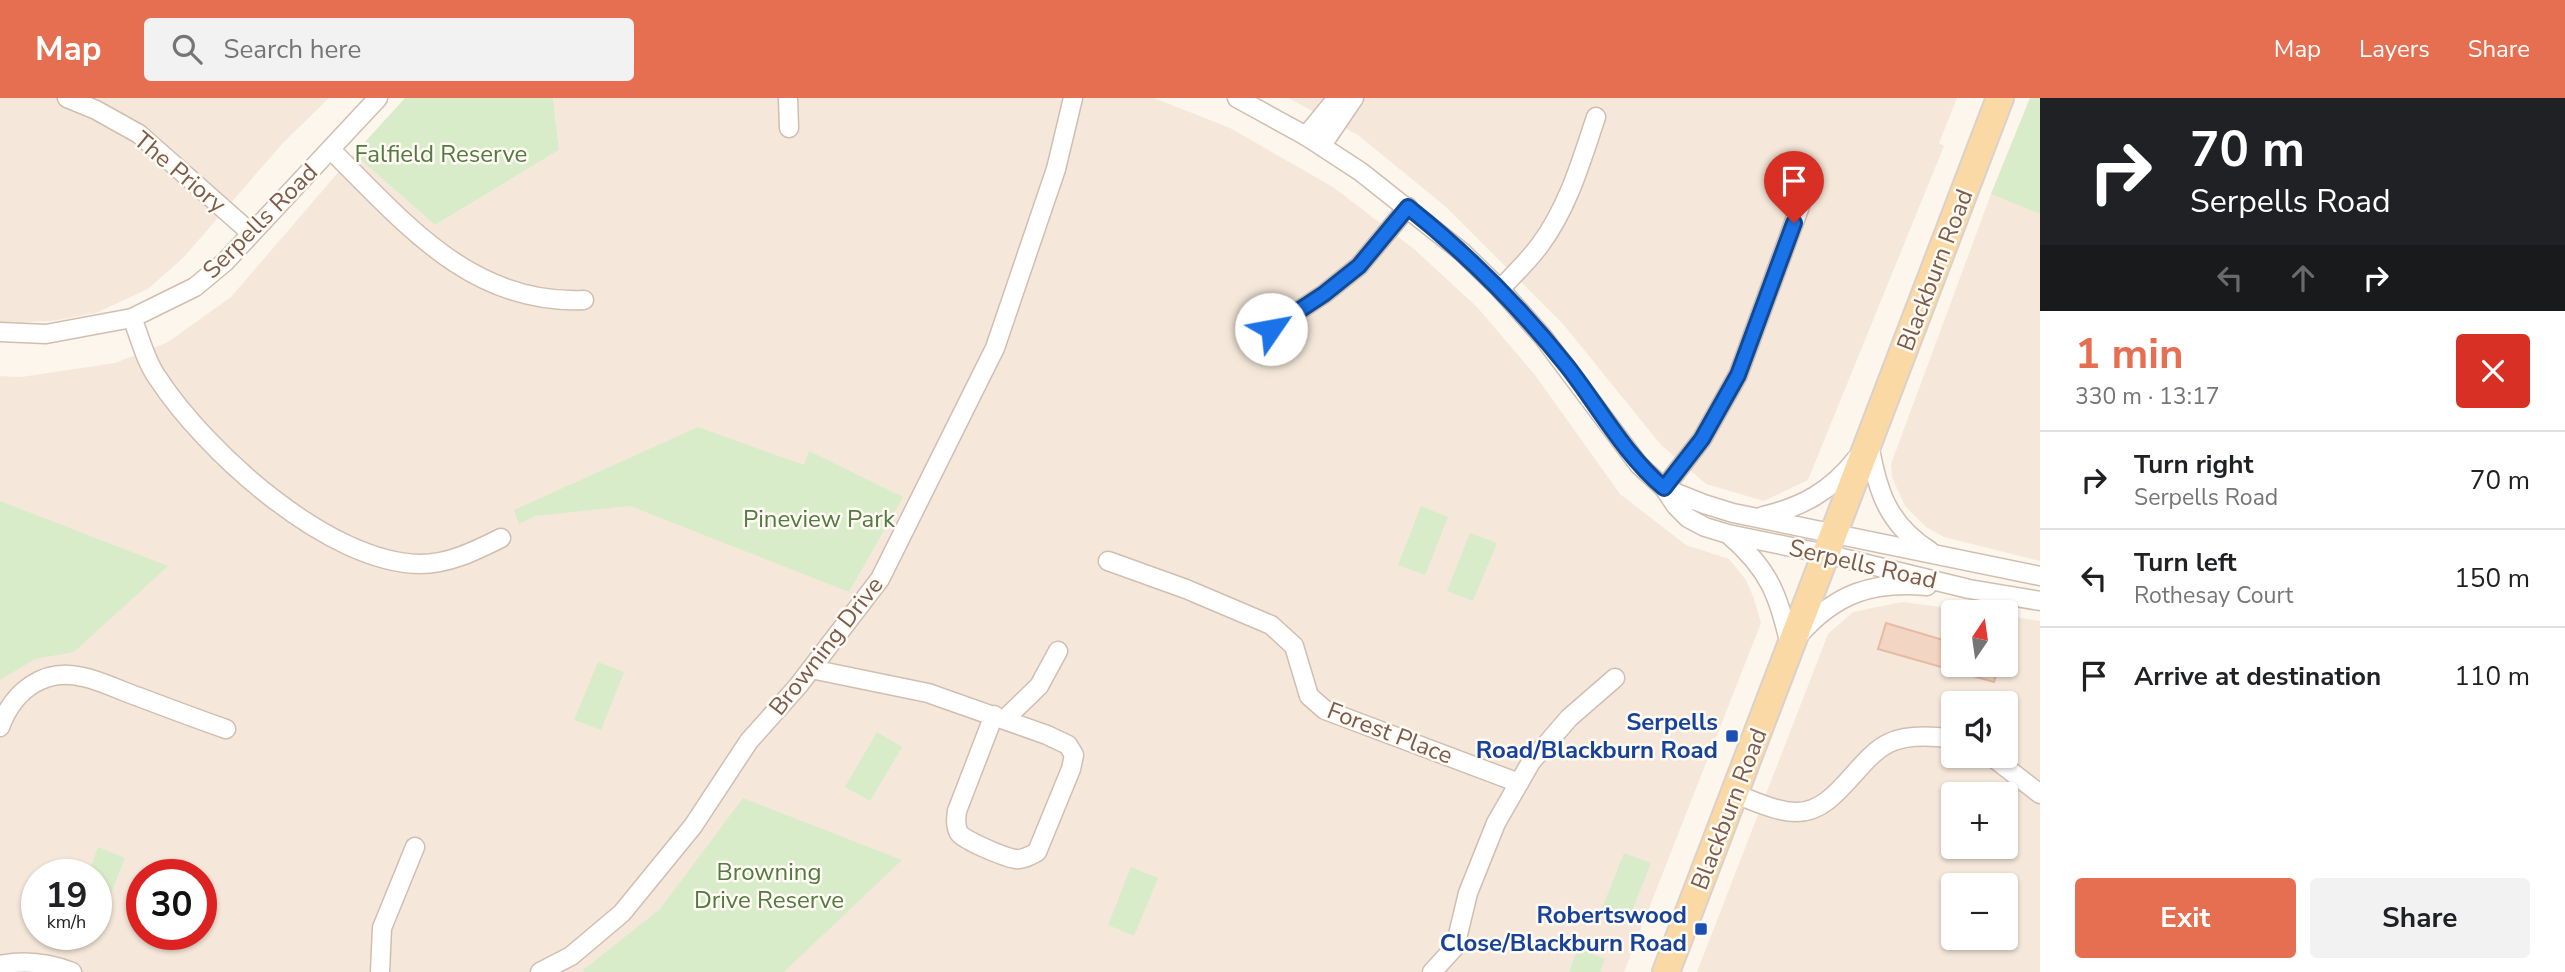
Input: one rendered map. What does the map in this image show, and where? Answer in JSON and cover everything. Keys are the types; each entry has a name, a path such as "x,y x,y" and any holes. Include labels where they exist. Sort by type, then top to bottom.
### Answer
{"main road":[{"name":"Blackburn Road","path":"1665,972 2000,98"}],"street":[{"name":"The Priory","path":"67,98 96,110 139,134 251,233"},
{"name":"Serpells Road","path":"0,332 46,334 132,318 195,287 225,262 378,98"},
{"path":"788,98 789,128"},
{"name":"Browning Drive","path":"540,972 571,956 622,913 693,826 749,741 811,669 880,579 995,348 1056,169 1073,98"},
{"name":"Serpells Road","path":"1237,98 1322,145 1408,207 1462,252 1500,289 1568,367 1639,465 1664,488 1688,518 1728,534 1937,555 2040,576"},
{"path":"1307,136 1337,98"},
{"path":"1322,145 1354,98"},
{"path":"1500,289 1533,255 1557,219 1576,178 1596,117"},
{"path":"331,150 418,235 468,273 507,290 555,301 584,300"},
{"path":"1664,488 1702,439 1738,375 1803,198"},
{"path":"1271,329 1324,294 1359,266 1408,207"},
{"path":"132,318 155,375 183,412 257,488 301,518 343,542 383,560 421,564 461,558 500,538"},
{"name":"Serpells Road","path":"1869,443 1875,476 1888,510 1910,537 1937,555"},
{"name":"Blackburn Road","path":"1756,517 1796,507 1819,495 1845,473 1869,443"},
{"name":"Serpells Road","path":"1664,488 1719,509 1756,517 1969,589 2040,601"},
{"name":"Serpells Road","path":"1728,534 1754,559 1775,591 1781,605 1790,646"},
{"name":"Forest Place","path":"1108,561 1271,625 1294,646 1309,696 1325,710 1520,783"},
{"name":"Blackburn Road","path":"1790,646 1803,630 1824,612 1848,595 1865,588 1907,584 1969,589"},
{"path":"811,669 928,693 1000,717 1068,745 1074,755 1071,769 1037,852 1015,859 964,839 957,831 956,820 1000,717 1039,686 1058,651"},
{"path":"0,727 7,709 21,692 36,681 54,676 82,676 226,729"},
{"path":"1432,972 1455,947 1468,893 1496,823 1531,762 1569,718 1615,678"},
{"path":"1734,794 1788,811 1802,811 1832,797 1887,744 1912,737 1941,738"},
{"path":"2006,768 2040,794"},
{"path":"380,972 382,928 415,847"},
{"path":"0,965 52,964 72,972"}],"shaded area":[{"path":"0,98 329,98 283,143 183,258 148,289 96,313 52,321 2,323"},
{"path":"553,98 1154,98 1230,128 1333,187 1414,249 1477,307 1535,375 1620,494 1686,545 1729,559 1746,580 1754,599 1761,623 1624,972 0,972 0,376 21,377 115,363 168,342 231,297 354,154 435,225 559,150"},
{"path":"1288,98 1957,98 1939,143 1944,146 1808,480 1764,501 1706,484 1661,445 1563,324 1446,207 1358,135"},
{"path":"2030,98 2040,98 2040,561 1944,537 1926,527 1905,506 1892,477 1891,464 1991,194"},
{"path":"1902,602 1941,607 1941,677 2018,677 2018,618 2040,621 2040,972 1697,972 1828,634 1853,612"}],"green space":[{"name":"Falfield Reserve","path":"405,98 553,98 559,150 435,225 354,154"},
{"path":"2030,98 2040,98 2040,214 1991,194"},
{"name":"Pineview Park","path":"698,427 804,465 809,451 903,497 849,592 630,506 535,516 519,524 514,510"},
{"path":"0,501 168,566 74,652 35,659 0,680"},
{"path":"1421,506 1448,517 1425,575 1398,565"},
{"path":"1470,533 1497,543 1473,601 1447,591"},
{"path":"598,662 624,672 601,730 574,720"},
{"path":"877,732 902,747 870,801 845,787"},
{"name":"Browning Drive Reserve","path":"743,798 902,860 784,972 584,972 583,970 660,909"},
{"path":"98,847 125,858 112,891 112,859 94,859"},
{"path":"1624,853 1651,863 1628,921 1601,911"},
{"path":"1131,867 1158,878 1134,936 1108,925"},
{"path":"1578,948 1605,959 1600,972 1569,972"}],"building":[{"path":"1886,623 1941,639 1941,667 1878,649"},
{"path":"1976,677 1995,677 1994,682"}],"place":[{"name":"Serpells Road/Blackburn Road","path":"1732,736"},
{"name":"Robertswood Close/Blackburn Road","path":"1701,929"}],"route":[{"path":"1271,329 1324,294 1359,266 1408,207 1462,252 1520,310 1568,367 1639,465 1664,488 1714,421 1738,375 1794,223"}]}
